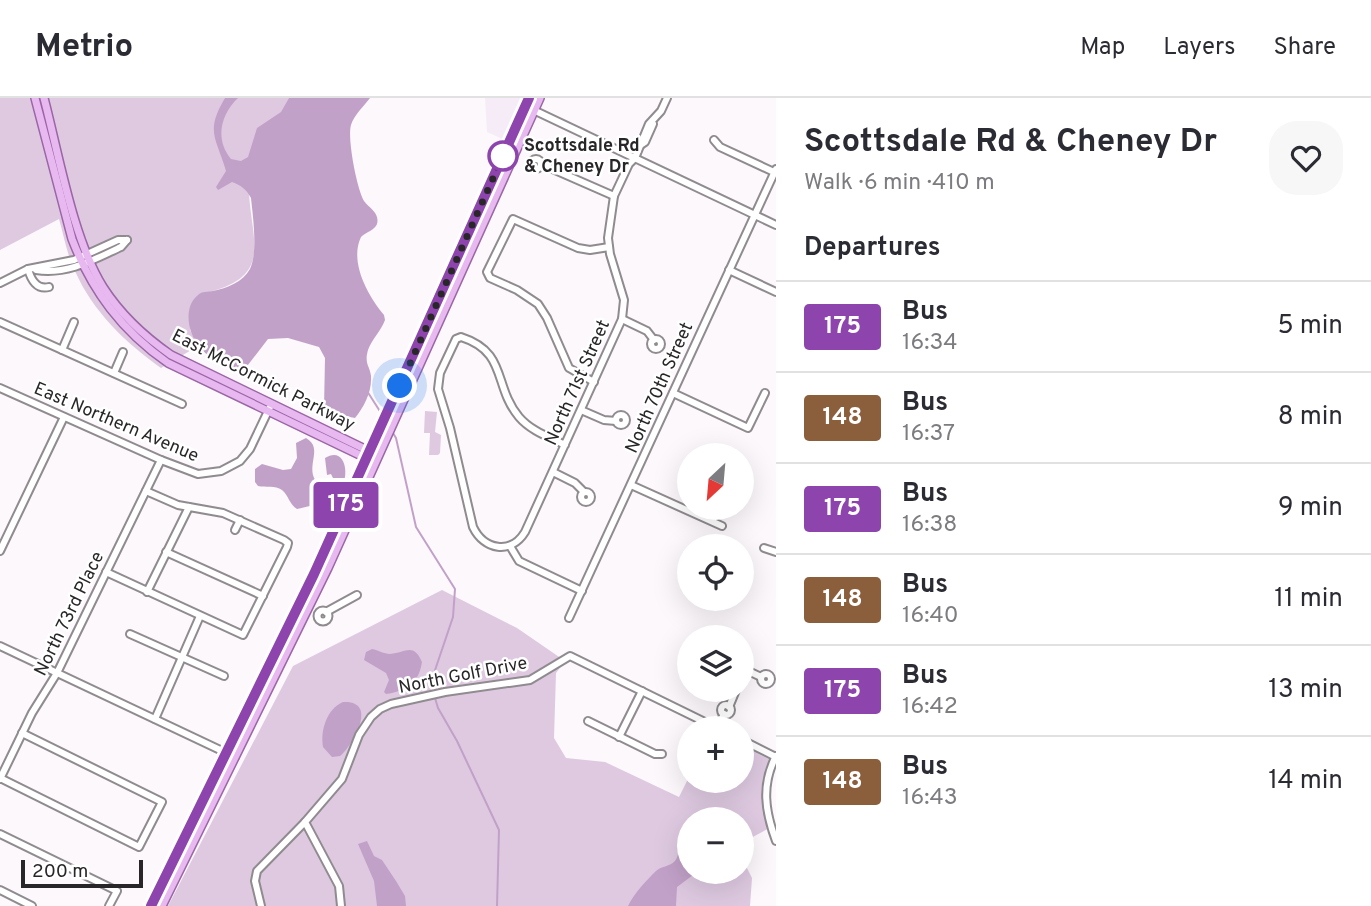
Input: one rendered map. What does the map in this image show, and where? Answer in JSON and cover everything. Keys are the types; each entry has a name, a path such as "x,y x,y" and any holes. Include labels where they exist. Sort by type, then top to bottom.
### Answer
{"main road":[{"name":"East McCormick Parkway","path":"35,98 68,225 85,260 103,288 143,339 269,409 368,455 378,457"},
{"name":"East McCormick Parkway","path":"44,98 85,260"},
{"path":"162,906 308,609 540,98"},
{"path":"151,906 314,574 527,102"},
{"path":"308,609 306,601 315,581 314,574"},
{"path":"283,637 300,614 308,609"}],"street":[{"name":"North 71st Street","path":"510,546 524,535 622,319 624,300 609,247 608,230 614,196 667,98"},
{"path":"527,102 534,110 776,225"},
{"path":"714,140 720,147 775,170"},
{"path":"541,164 614,196"},
{"name":"North 70th Street","path":"569,618 775,170"},
{"path":"594,382 569,368 538,304 487,272 513,219 578,248 590,250 609,247"},
{"path":"0,283 28,269 85,260 121,247 127,240 118,240 85,260"},
{"path":"28,269 31,279 37,285 44,289 49,287"},
{"path":"729,270 776,292"},
{"path":"622,319 647,331 654,340"},
{"path":"0,322 181,404"},
{"path":"62,350 75,322"},
{"path":"565,445 535,431 525,423 513,407 491,355 479,345 463,337 458,338 443,365 438,383 439,397 450,428 473,527 478,537 486,544 510,546 516,559 523,564 582,591"},
{"path":"114,373 124,352"},
{"name":"East Northern Avenue","path":"0,388 198,474 213,474 228,468 246,455 269,409"},
{"path":"673,393 748,428 765,393"},
{"path":"581,410 604,420 616,421"},
{"path":"0,551 64,417"},
{"name":"North 73rd Place","path":"0,778 22,733 57,673 161,460"},
{"path":"552,472 579,485 584,492"},
{"path":"631,485 722,526"},
{"path":"106,572 243,635 263,596 288,543 218,511 189,507 146,491"},
{"path":"147,592 189,507"},
{"path":"235,530 240,520"},
{"path":"764,548 776,552"},
{"path":"166,552 263,596"},
{"path":"308,609 324,622 328,618 326,612 357,595"},
{"path":"155,719 200,617"},
{"path":"130,634 223,676"},
{"path":"0,646 235,757"},
{"name":"North Golf Drive","path":"261,906 255,881 257,871 342,779 355,743 380,709 423,696 530,680 566,657 574,657 642,691"},
{"path":"754,675 761,677"},
{"path":"619,737 642,691 693,716"},
{"path":"723,716 721,709 730,702"},
{"path":"588,721 655,754 662,754"},
{"path":"0,778 139,847 162,802 22,733"},
{"path":"754,746 776,757 765,788 776,841"},
{"path":"305,822 340,886 341,906"},
{"path":"0,834 117,891 110,906"},
{"path":"0,890 33,906"}],"shaded area":[{"path":"0,98 297,98 249,194 254,242 250,267 242,277 229,285 209,292 190,330 198,346 161,368 135,348 112,326 82,286 70,259 59,219 0,250"},
{"path":"225,98 238,98 224,120 221,136 223,144 231,159 241,161 248,157 257,128 281,112 289,98 370,98 352,121 350,141 361,195 378,220 374,228 361,237 357,257 362,278 385,320 368,350 370,388 355,418 335,415 324,408 325,358 319,347 288,338 268,339 241,374 203,351 192,333 189,313 193,300 201,293 224,288 239,281 250,269 254,253 251,198 243,188 232,182 218,190 216,187 226,171 214,134 215,119"},
{"path":"485,98 523,98 505,140 487,132"},
{"path":"425,411 437,412 435,432 441,435 438,455 429,455 430,433 424,433"},
{"path":"306,438 314,447 312,471 318,484 329,485 334,480 331,474 327,475 325,458 332,455 343,460 344,483 334,497 297,509 282,490 258,486 255,482 255,469 262,464 283,470 291,469 297,458 296,443"},
{"path":"442,590 517,628 565,661 556,673 554,738 566,758 605,762 679,797 681,793 754,793 754,751 776,763 769,797 775,825 754,836 754,807 677,807 677,884 752,884 750,906 168,906 293,666"},
{"path":"372,649 390,654 409,650 415,652 422,662 415,681 400,691 386,694 384,692 389,680 386,673 364,660 366,652"},
{"path":"343,702 354,703 360,708 360,724 351,743 340,756 332,757 323,747 324,727 329,715"},
{"path":"367,841 374,856 382,860 405,896 406,906 377,906 374,881 358,844"},
{"path":"677,857 677,884 681,884 677,887 676,906 628,906 656,871 675,861"}],"waterway":[{"path":"367,391 383,416"},
{"path":"393,433 416,527 455,589 453,617 431,682 434,693"},
{"path":"435,698 499,830 497,906"}],"bus line":[{"name":"175","path":"151,906 314,574 529,98"}],"place":[{"name":"Scottsdale Rd & Cheney Dr","path":"503,156"}],"route":[{"path":"400,386 503,156"}]}
